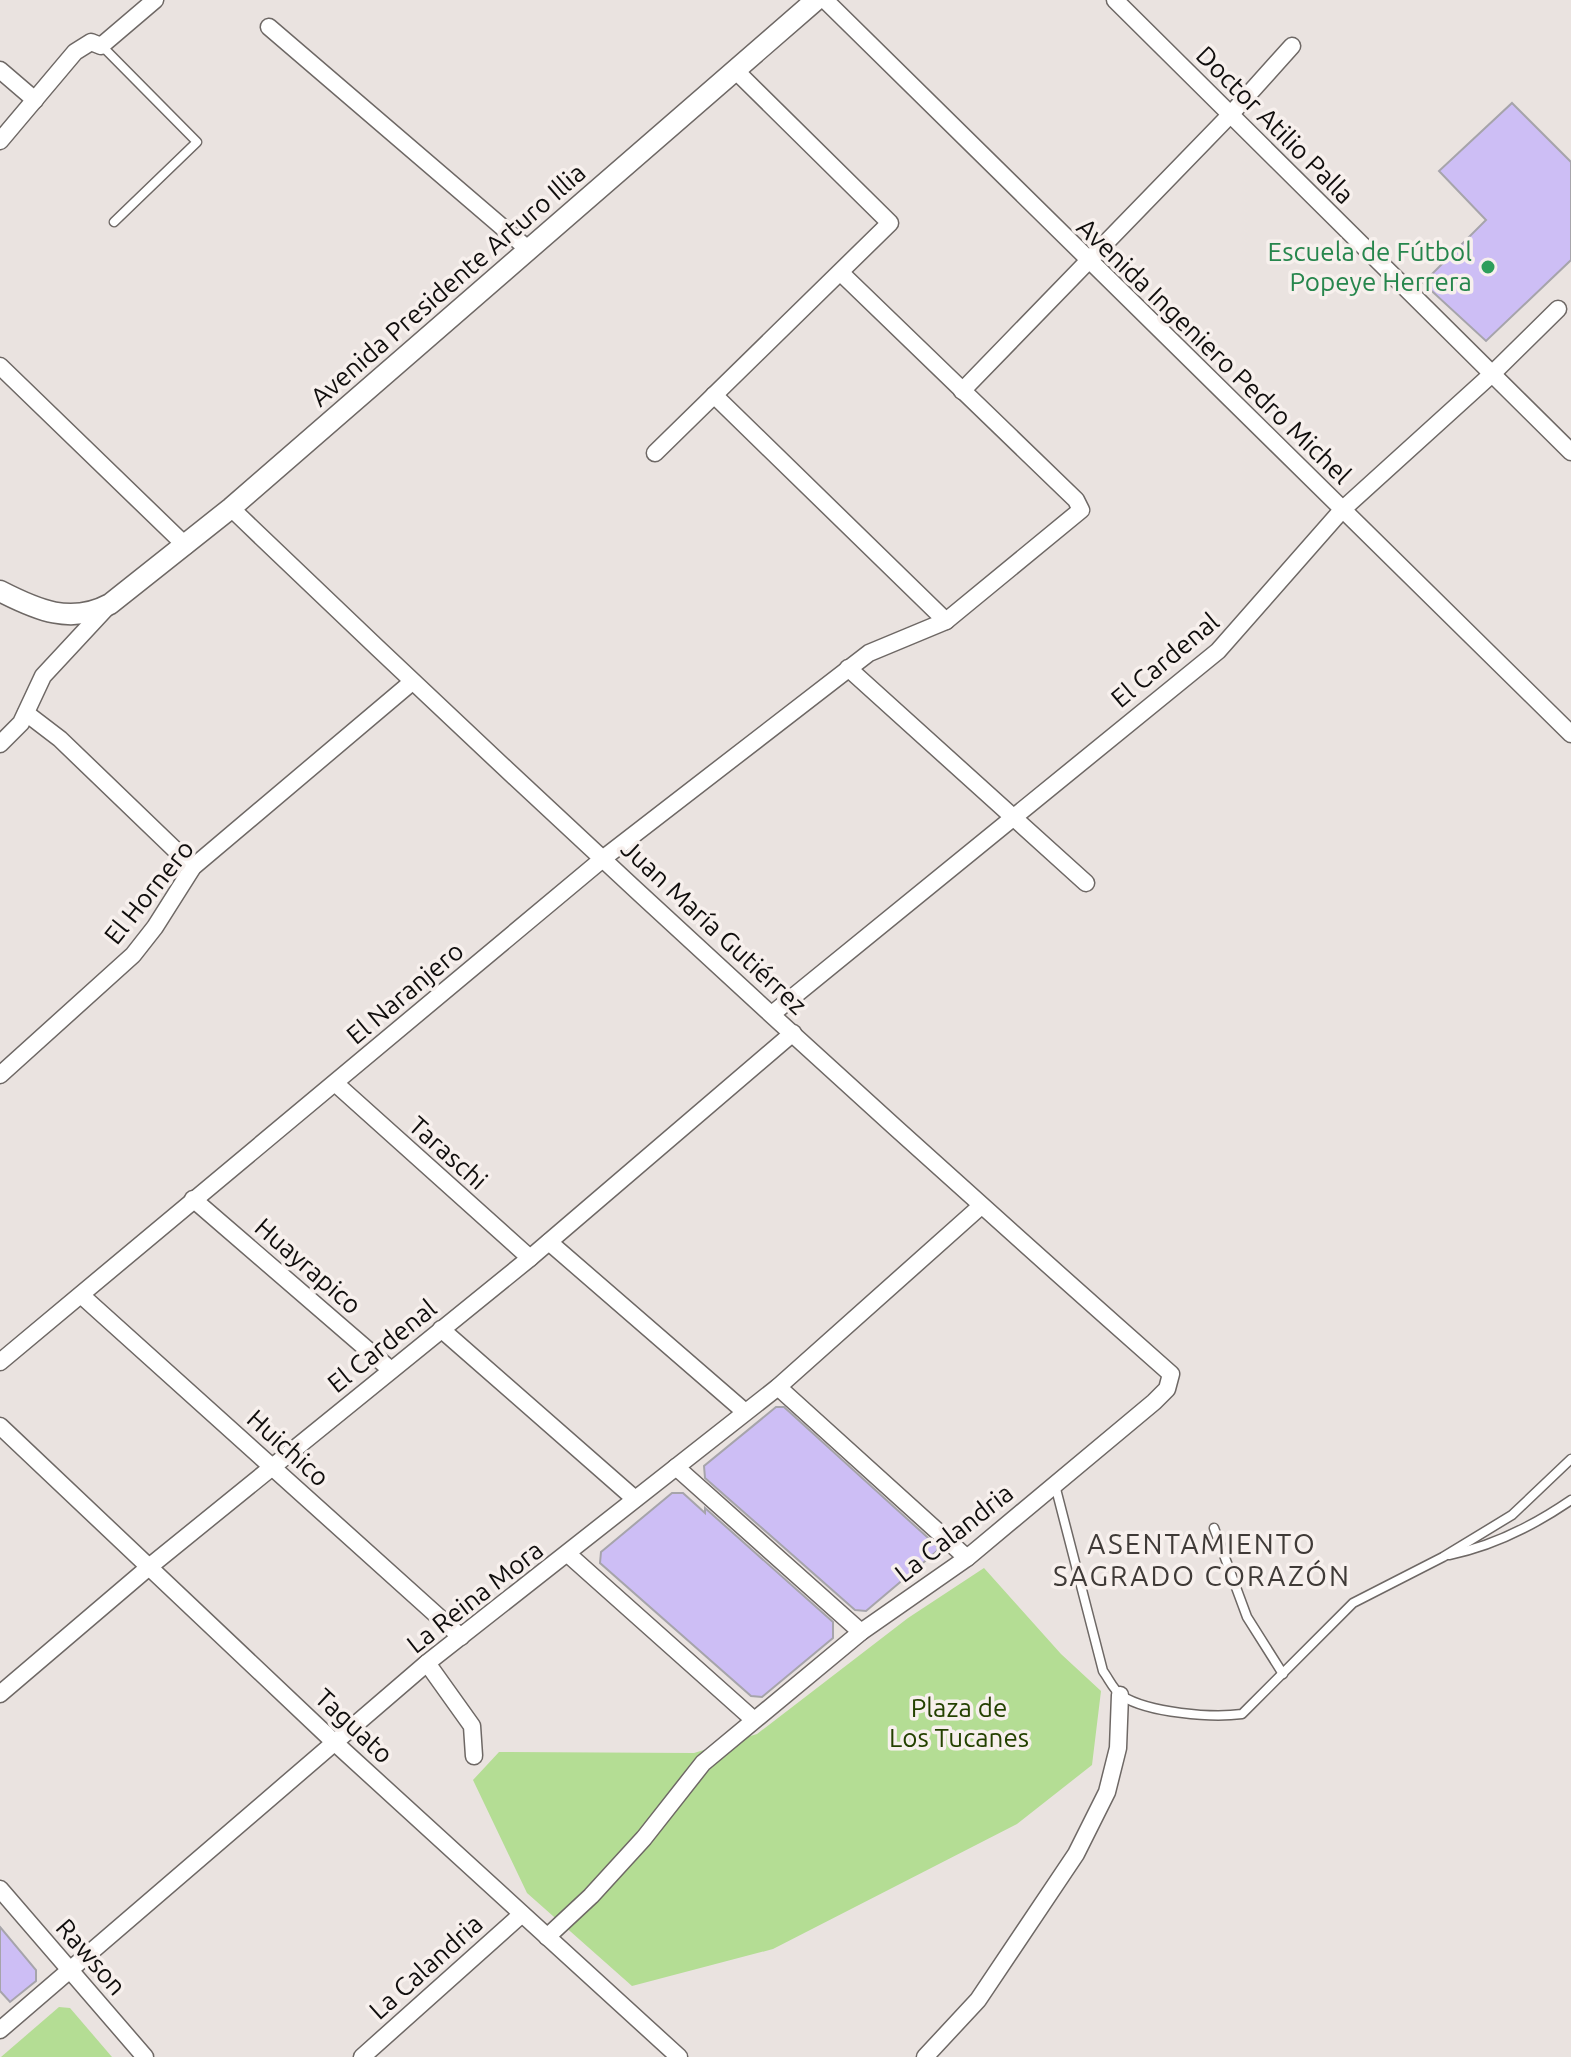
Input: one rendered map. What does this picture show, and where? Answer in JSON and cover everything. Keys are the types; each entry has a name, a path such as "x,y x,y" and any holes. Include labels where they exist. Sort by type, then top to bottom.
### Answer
{"street":[{"path":"0,141 75,52 91,42 101,46 155,0"},
{"name":"Avenida Presidente Arturo Illia","path":"0,591 44,611 72,617 90,614 110,604 231,508 816,0"},
{"name":"Avenida Ingeniero Pedro Michel","path":"825,0 1571,734"},
{"name":"Doctor Atilio Palla","path":"1115,0 1571,452"},
{"path":"269,27 529,250"},
{"path":"841,273 962,391 1230,115 1292,46"},
{"path":"0,70 35,100"},
{"path":"655,453 890,223 735,70"},
{"name":"El Cardenal","path":"772,1014 1218,651 1342,510 1492,374 1558,309"},
{"path":"0,366 186,546"},
{"name":"El Naranjero","path":"0,1362 605,857 869,653 946,621 1081,510 1076,500 962,391"},
{"path":"714,395 946,621"},
{"name":"Juan María Gutiérrez","path":"231,508 412,682 772,1014 981,1206 1171,1374"},
{"path":"0,744 26,713 43,676 110,604"},
{"path":"848,668 1086,883"},
{"name":"El Hornero","path":"0,1075 133,955 155,927 193,867 412,682"},
{"path":"26,713 60,739 193,867"},
{"name":"El Cardenal","path":"0,1694 149,1567 530,1258 793,1033"},
{"name":"Taraschi","path":"335,1083 530,1258"},
{"name":"Huayrapico","path":"193,1199 391,1370"},
{"name":"La Reina Mora","path":"0,2030 427,1663 569,1555 744,1411 778,1387 981,1206"},
{"path":"549,1242 744,1411"},
{"name":"Huichico","path":"81,1295 461,1637"},
{"path":"441,1329 635,1499"},
{"name":"La Calandria","path":"547,1937 634,1850 703,1763 861,1632 967,1558 1154,1402 1167,1389 1171,1374"},
{"path":"778,1387 967,1558"},
{"name":"Taguato","path":"0,1426 333,1741 679,2057"},
{"path":"676,1467 861,1632"},
{"path":"569,1555 754,1720"},
{"path":"427,1663 472,1726 474,1756"},
{"path":"925,2057 978,2000 1076,1854 1107,1792 1118,1748 1120,1695"},
{"name":"Rawson","path":"0,1889 145,2057"},
{"name":"La Calandria","path":"362,2057 522,1914"}],"lane":[{"path":"101,46 197,142 114,222"},
{"path":"1055,1484 1103,1671 1120,1695 1148,1708 1222,1717 1242,1714 1353,1603 1443,1557 1512,1515 1571,1459"},
{"path":"1443,1557 1477,1549 1519,1532 1571,1500"},
{"path":"1214,1528 1247,1617 1283,1674"}],"green space":[{"name":"Plaza de Los Tucanes","path":"984,1568 1061,1654 1101,1691 1092,1765 1017,1824 773,1949 632,1986 527,1893 473,1780 499,1752 694,1753 757,1734 908,1618"},
{"path":"59,2007 70,2008 112,2057 1,2057"}],"building":[{"path":"1512,103 1571,162 1571,260 1486,341 1423,283 1486,220 1439,171"},
{"path":"776,1407 784,1407 937,1546 937,1551 866,1611 855,1610 705,1478 704,1466"},
{"path":"672,1493 683,1493 705,1513 705,1508 833,1622 833,1638 762,1697 751,1696 600,1563 601,1552"},
{"path":"0,1927 36,1970 36,1981 10,2002 0,1991"}],"place":[{"name":"Escuela de Fútbol Popeye Herrera","path":"1488,267"}],"district":[{"name":"ASENTAMIENTO SAGRADO CORAZÓN","path":"1202,1560"}]}
